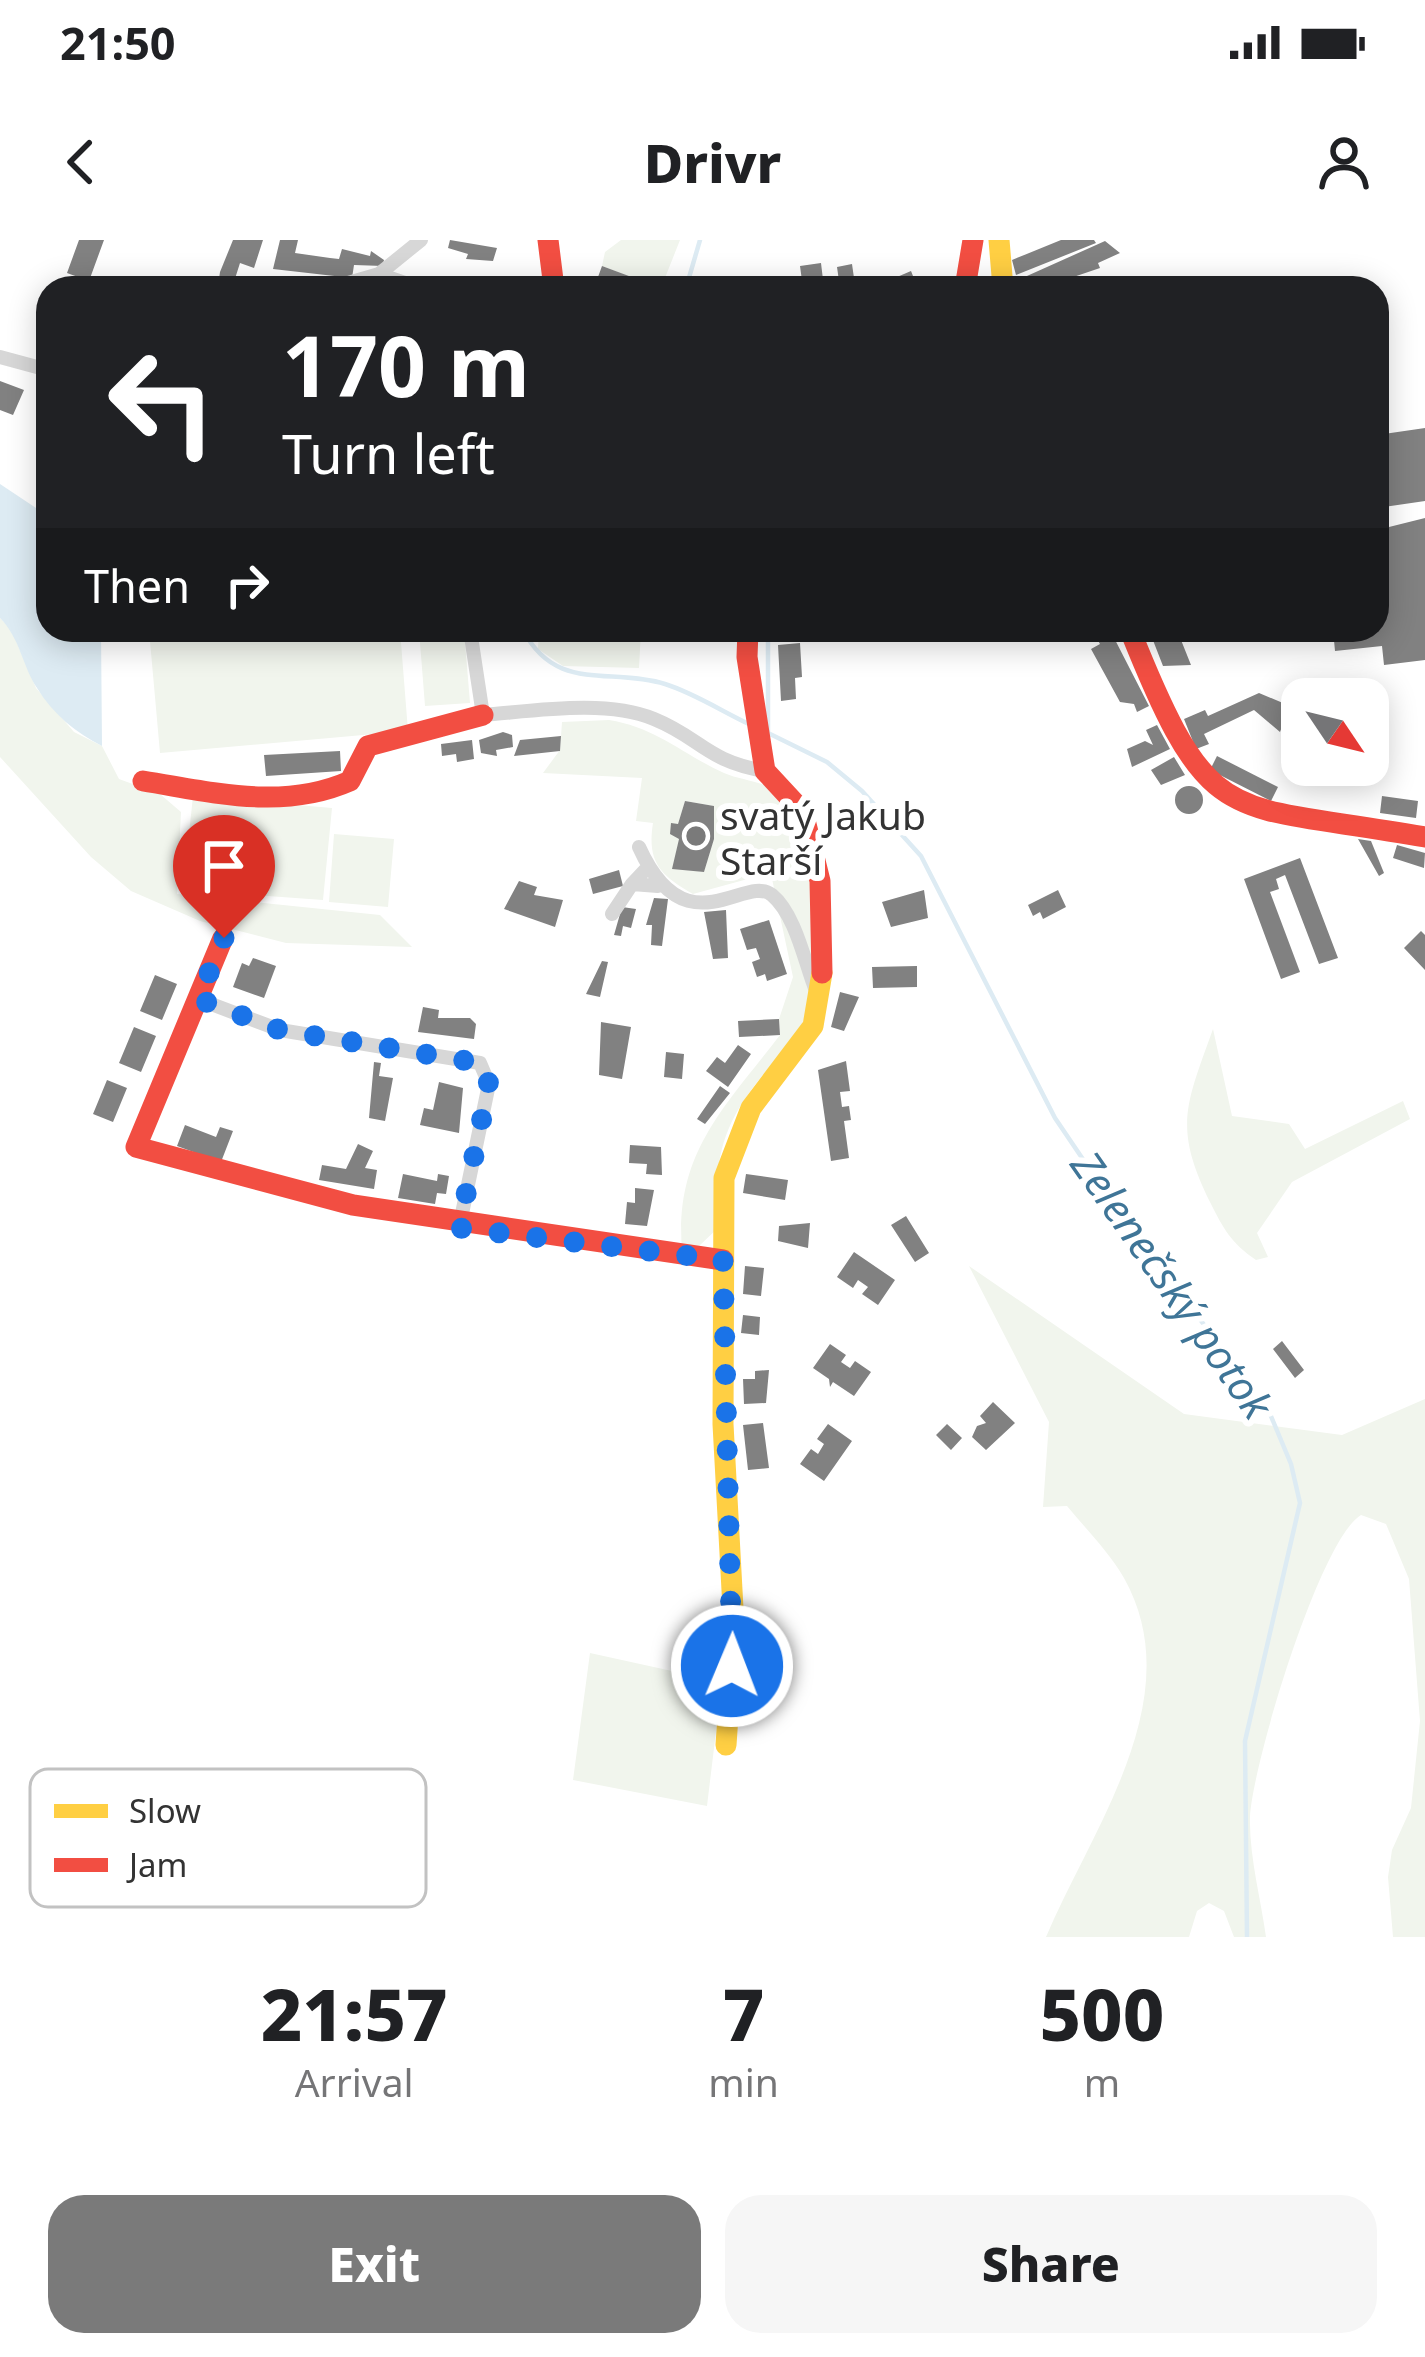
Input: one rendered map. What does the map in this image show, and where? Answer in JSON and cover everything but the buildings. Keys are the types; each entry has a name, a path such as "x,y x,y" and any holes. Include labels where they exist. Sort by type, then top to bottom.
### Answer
{"street":[{"path":"372,276 421,240"},
{"path":"548,240 552,276"},
{"path":"967,276 973,240"},
{"path":"998,240 1002,276"},
{"path":"379,274 385,276"},
{"path":"0,357 36,367"},
{"path":"472,642 483,715"},
{"path":"726,1745 734,1628 723,1424 724,1178 751,1108 813,1026 823,964 820,881 803,812 765,771 749,642"},
{"path":"1135,642 1174,733 1195,769 1215,787 1284,815 1425,837"},
{"path":"143,781 242,796 306,797 350,781 368,746 430,725 540,710 653,718 727,765 765,771"},
{"path":"639,847 658,886"},
{"path":"612,914 648,867"},
{"path":"632,884 658,886 692,902 711,903 763,892 772,896 790,924 818,996"},
{"path":"224,938 136,1147 220,1175 459,1228 723,1260"},
{"path":"198,999 280,1030 480,1063 489,1084 459,1228"}],"shaded area":[{"path":"621,240 680,240 666,276 628,276 602,266 605,252"},
{"path":"0,484 36,508 36,642 101,642 102,746 50,706 0,618"},
{"path":"0,618 11,629 36,688 74,732 102,746 119,779 160,794 181,812 177,894 380,915 412,947 286,943 200,921 131,891 91,857 0,757"},
{"path":"150,642 401,642 408,731 160,753"},
{"path":"420,642 465,642 470,703 425,706"},
{"path":"538,642 640,642 639,668 563,666 538,649"},
{"path":"562,722 626,724 724,773 770,788 791,807 802,833 810,864 816,934 811,996 797,1033 748,1095 728,1130 717,1184 718,1228 699,1246 682,1250 686,1186 695,1158 723,1109 780,1035 779,1019 793,977 768,860 754,862 755,877 693,894 681,887 654,857 653,823 636,821 642,778 543,773 560,750","holes":["685,801 714,806 714,838 704,872 673,868 679,839 671,833 671,824 678,824"]},
{"path":"193,796 332,808 323,900 183,890"},
{"path":"334,834 394,839 388,907 329,902"},
{"path":"1213,1029 1232,1116 1289,1124 1305,1149 1403,1101 1410,1119 1292,1182 1257,1233 1268,1257 1256,1260 1224,1227 1191,1154 1190,1097"},
{"path":"969,1266 1184,1414 1342,1435 1425,1399 1425,1937 1393,1937 1388,1877 1392,1850 1411,1808 1420,1721 1409,1579 1386,1524 1361,1515 1345,1533 1308,1608 1262,1752 1250,1817 1266,1937 1234,1937 1224,1911 1209,1903 1197,1911 1189,1937 1046,1937 1127,1762 1141,1716 1147,1669 1142,1623 1124,1578 1097,1541 1067,1506 1043,1507 1049,1422"},
{"path":"590,1653 722,1682 707,1806 573,1780"}],"waterway":[{"path":"690,276 700,240"},
{"name":"Zelenečský potok","path":"531,642 551,663 567,670 665,684 751,725"},
{"name":"Zelenečský potok","path":"768,642 768,733 827,762 862,791 921,856 1055,1118 1120,1214 1268,1409 1291,1464 1300,1503 1245,1741 1247,1937"}],"traffic: slow":[{"path":"999,240 1002,276"},
{"path":"726,1745 734,1627 723,1424 724,1178 751,1108 813,1026 822,973"}],"traffic: jam":[{"path":"548,240 552,276"},
{"path":"967,276 973,240"},
{"path":"748,642 765,771 803,812 820,881 822,973"},
{"path":"1135,642 1183,744 1207,776 1233,797 1265,810 1425,837"},
{"path":"143,781 221,794 299,795 350,781 368,746 483,715"},
{"path":"223,938 136,1147 353,1205 723,1260"}],"place":[{"name":"svatý Jakub Starší","path":"696,836"}],"route":[{"path":"224,938 198,999 280,1030 480,1063 489,1084 459,1228 723,1260 723,1424 732,1666"}]}
